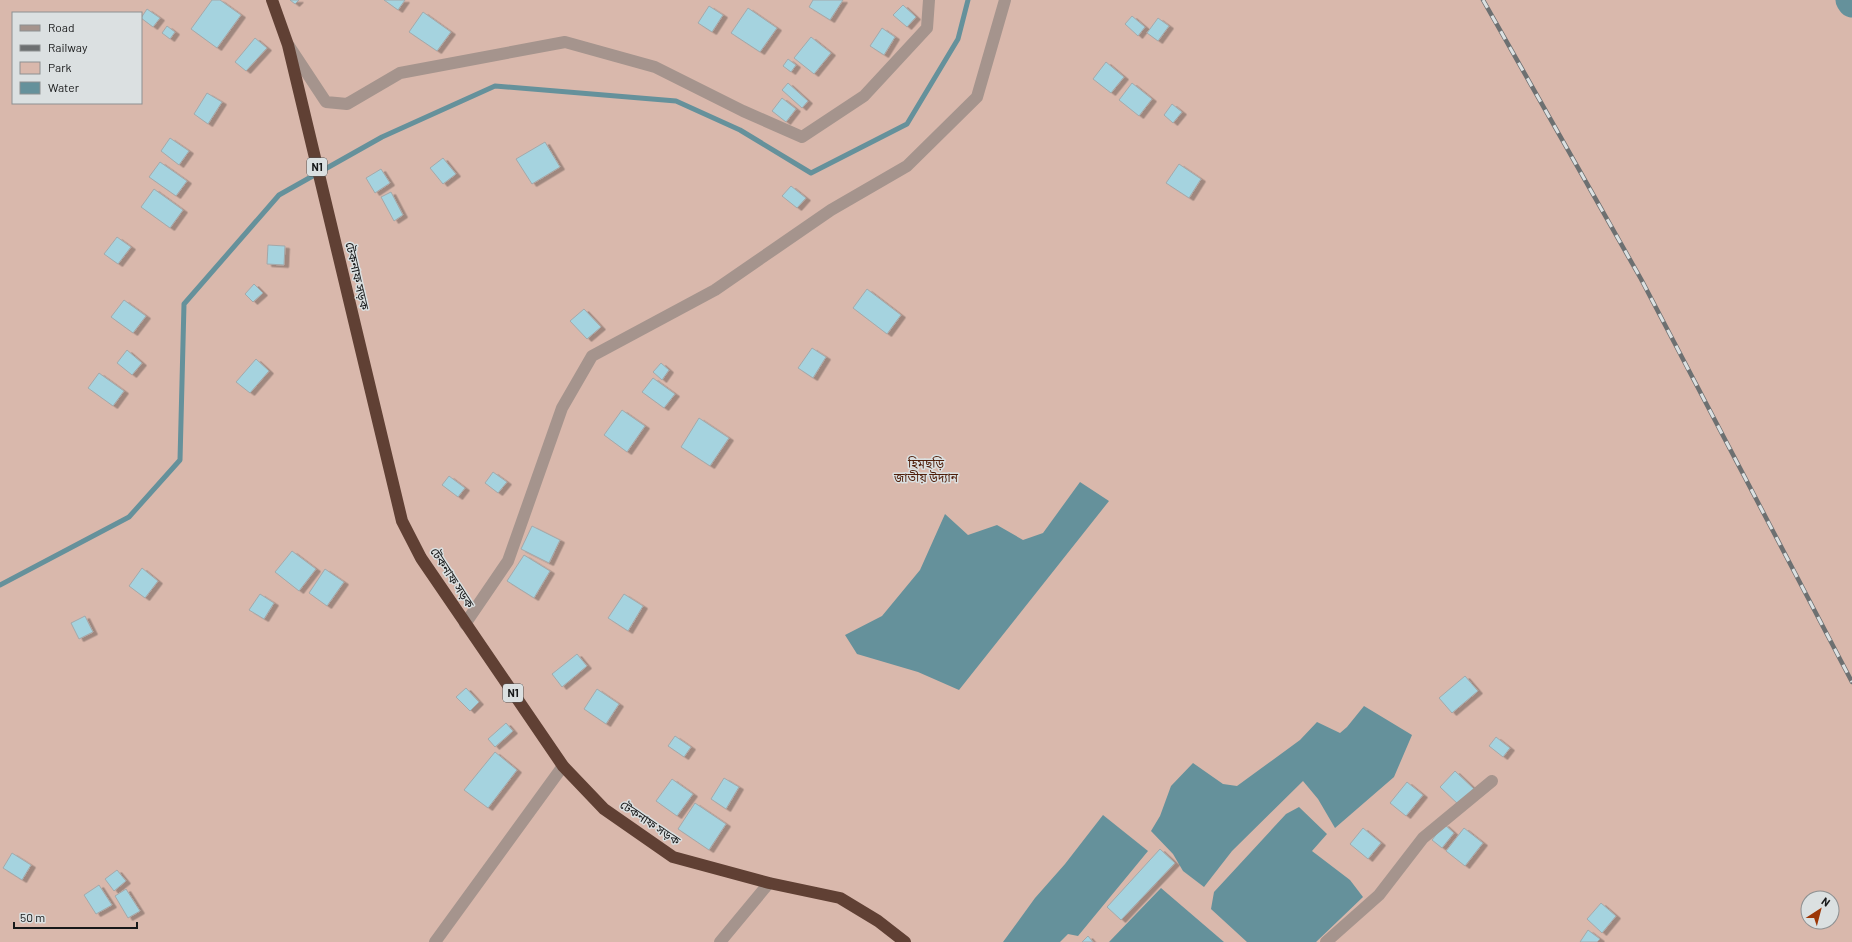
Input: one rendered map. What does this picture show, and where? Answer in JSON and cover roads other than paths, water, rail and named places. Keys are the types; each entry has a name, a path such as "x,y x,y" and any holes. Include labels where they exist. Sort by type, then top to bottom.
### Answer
{"highway":[{"name":"টেকনাফ সড়ক","path":"272,0 288,45 402,521 421,558 465,624 563,766 604,809 673,857 769,883 840,898 878,921 905,942"}],"street":[{"path":"288,45 326,102 346,104 400,73 565,42 655,67 744,111 802,137 864,96 927,28 929,0"},
{"path":"465,624 508,561 562,408 592,356 715,290 832,210 908,166 977,97 1005,0"},
{"path":"435,942 563,766"},
{"path":"1326,942 1379,895 1423,838 1492,781"},
{"path":"720,942 769,883"}],"water":[{"path":"1080,482 1109,501 959,690 918,672 857,654 845,635 882,616 920,570 945,514 968,535 997,525 1023,540 1043,533"},
{"path":"1364,706 1412,735 1394,777 1335,828 1318,799 1303,781 1232,851 1204,887 1183,871 1173,854 1151,831 1160,816 1171,786 1193,763 1223,784 1237,786 1300,740 1317,722 1340,733 1347,727"},
{"path":"1299,807 1327,834 1312,851 1350,880 1363,897 1316,942 1247,942 1211,909 1214,892 1286,814"},
{"path":"1103,815 1148,851 1078,936 1068,934 1060,942 1003,942 1035,898 1065,864"},
{"path":"1161,888 1224,942 1109,942"}],"waterway":[{"path":"0,585 129,517 180,460 184,304 279,195 382,137 495,86 676,101 740,130 811,173 907,124 958,39 968,0"}],"railway":[{"path":"1483,0 1641,279 1852,682"}],"park label":[{"name":"হিমছড়ি জাতীয় উদ্যান","path":"926,471"}]}
